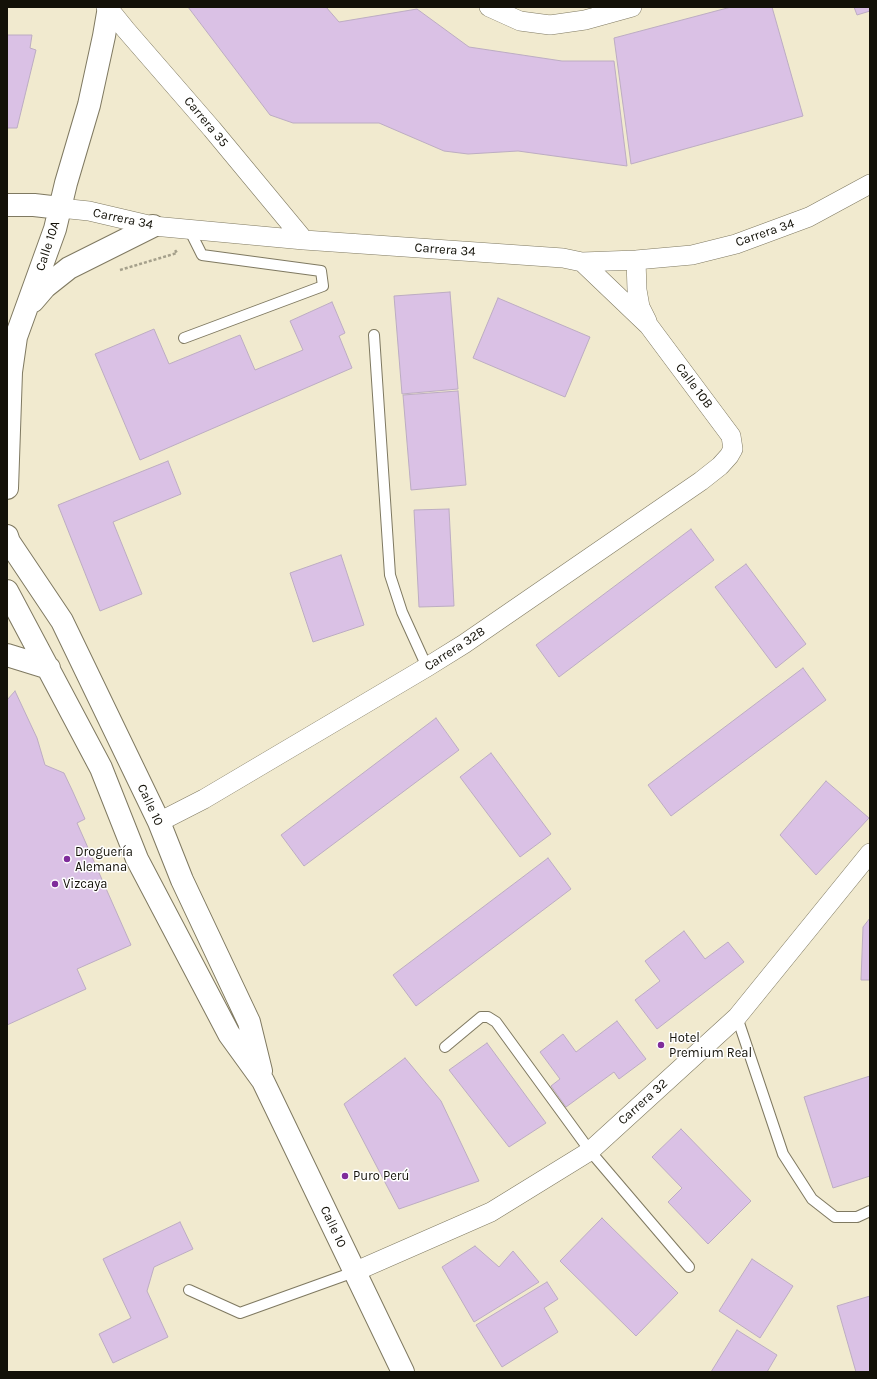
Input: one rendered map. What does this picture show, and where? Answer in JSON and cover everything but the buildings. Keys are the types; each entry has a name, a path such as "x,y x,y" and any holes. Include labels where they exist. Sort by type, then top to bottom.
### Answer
{"street":[{"path":"489,7 520,21 550,25 585,20 632,7"},
{"name":"Calle 10A","path":"7,488 11,372 16,337 55,229 89,105 108,8"},
{"name":"Carrera 35","path":"108,8 304,240"},
{"name":"Carrera 34","path":"7,205 34,205 89,211 153,226 304,240 563,258 582,262 636,260 692,255 736,244 809,217 870,184"},
{"path":"26,308 45,287 69,268 153,226"},
{"name":"Calle 10B","path":"636,260 636,290 640,307 649,326"},
{"name":"Calle 10B","path":"582,262 649,326 731,436 734,449"},
{"name":"Carrera 32B","path":"159,822 204,799 427,668 464,644 701,481 720,466 734,449"},
{"name":"Calle 10","path":"8,544 62,621 159,822 182,880 249,1022 263,1080"},
{"name":"Calle 10","path":"7,592 49,668 101,768 137,859 229,1034 263,1080 403,1372"},
{"path":"7,655 49,668"},
{"path":"101,768 116,791 159,822"},
{"name":"Carrera 32","path":"354,1272 491,1212 590,1151 736,1017 870,853"}],"lane":[{"path":"184,338 323,286 321,271 202,255 189,229"},
{"path":"374,334 390,575 402,612 427,668"},
{"path":"445,1047 481,1017 488,1017 496,1022 590,1151 689,1267"},
{"path":"736,1017 783,1154 812,1199 836,1217 857,1217 870,1211"},
{"path":"188,1290 240,1313 354,1272"}],"path":[{"path":"118,271 177,253"}],"place":[{"name":"Droguería Alemana","path":"67,859"},
{"name":"Vizcaya","path":"55,884"},
{"name":"Hotel Premium Real","path":"661,1045"},
{"name":"Puro Perú","path":"345,1176"}]}
